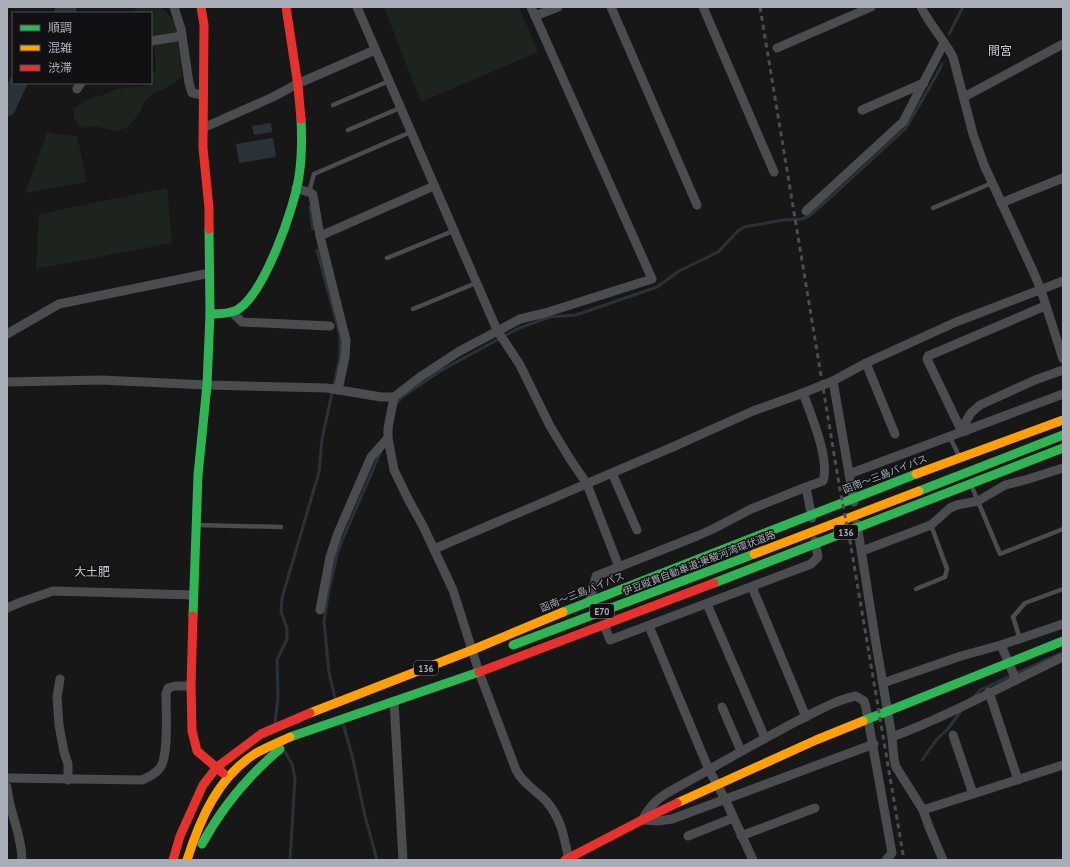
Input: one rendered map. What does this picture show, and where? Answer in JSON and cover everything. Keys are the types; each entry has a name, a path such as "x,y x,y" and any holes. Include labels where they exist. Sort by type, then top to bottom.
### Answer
{"main road":[{"path":"201,7 204,25 203,148 209,208 210,314 207,385 198,475 191,686 192,731 193,741 197,751 227,777"},
{"path":"210,314 232,312 249,298 257,287 283,234 296,188 300,166 301,116 286,7"},
{"name":"函南～三島バイパス","path":"173,860 180,836 203,785 217,767 261,734 309,713 472,650 590,600 940,465 1063,420"},
{"name":"伊豆縦貫自動車道;東駿河湾環状道路","path":"503,648 786,542 1063,435"},
{"name":"136","path":"187,860 196,832 208,806 227,777 250,758 271,746 298,734 478,672 604,625 1063,448"},
{"path":"567,860 642,820 816,740 1063,641"},
{"path":"194,860 216,819 235,794 263,763 279,749 313,726 362,702 480,657"}],"street":[{"path":"174,7 182,36 189,83 192,93 203,95"},
{"path":"357,7 497,330 520,365 536,399 566,453 587,484 619,567"},
{"path":"531,7 652,279 545,313 529,316 497,330 441,363 420,377 394,398 388,438 394,470 399,483 434,549 453,590 478,672 518,775 546,801 554,812 561,825 566,840 567,860"},
{"path":"535,16 558,7"},
{"path":"611,7 697,205"},
{"path":"703,7 774,172"},
{"path":"777,48 871,7"},
{"path":"921,7 953,57 973,134 984,165 1026,254 1041,290 1063,360"},
{"path":"152,41 182,36"},
{"path":"806,211 903,122 944,43"},
{"path":"964,97 1063,44"},
{"path":"203,128 273,97 297,84 375,50"},
{"path":"862,110 924,83"},
{"path":"1001,202 1063,178"},
{"path":"320,236 434,186"},
{"path":"296,188 309,192 313,195 320,236 346,340 345,357 338,390"},
{"path":"7,334 58,304 210,273"},
{"path":"434,549 753,411 833,381 866,363 956,322 1063,281"},
{"path":"964,431 927,359 928,356 1045,306"},
{"path":"232,312 242,322 330,326"},
{"path":"866,363 895,434"},
{"path":"964,431 966,421 970,413 980,405 1035,380 1063,370"},
{"path":"7,382 102,380 320,388 394,398"},
{"path":"833,381 892,736 894,759 896,767 923,810 943,860"},
{"path":"590,600 596,576 703,534 751,509 823,481 825,474 820,440 803,393"},
{"path":"849,474 1063,394"},
{"path":"320,610 330,557 338,533 371,457 388,438"},
{"path":"862,551 931,525 950,508 978,500 1005,485 1063,468"},
{"path":"612,473 637,530"},
{"path":"604,625 610,640 811,564 818,557 806,487"},
{"path":"752,587 806,717"},
{"path":"7,608 53,591 194,595"},
{"path":"707,604 765,738"},
{"path":"883,683 961,656 1001,645 1063,624"},
{"path":"649,626 709,770 753,860"},
{"path":"1001,645 1016,680"},
{"path":"892,736 918,727 950,713 989,692 1063,657"},
{"path":"60,679 57,698 59,725 68,764 68,780"},
{"path":"7,778 142,780 155,774 161,766 165,754 166,694 168,688 175,686 191,686"},
{"path":"989,692 1018,780"},
{"path":"874,744 672,819 658,821 642,820 656,799 765,738 848,697 856,696 864,701 874,744 892,853 886,860"},
{"path":"394,701 403,860"},
{"path":"722,707 741,751"},
{"path":"953,735 973,794"},
{"path":"923,810 1063,765"},
{"path":"7,786 20,839 22,860"},
{"path":"741,836 815,808"},
{"path":"688,836 733,818"}],"lane":[{"path":"333,105 389,81"},
{"path":"348,130 400,108"},
{"path":"309,192 314,174 411,132"},
{"path":"933,208 992,182"},
{"path":"388,258 453,231"},
{"path":"413,309 476,283"},
{"path":"950,436 958,454"},
{"path":"972,486 1000,554 1063,529"},
{"path":"196,525 281,526"},
{"path":"916,589 945,577 947,569 931,525"},
{"path":"1020,639 1013,617 1017,612 1025,604 1063,589"}],"shaded area":[{"path":"138,7 161,7 176,23 182,77 153,94 144,102 140,113 126,128 116,131 94,126 82,128 74,119 74,108 88,99 106,94 116,89 152,84 152,75 156,69 155,50 152,44 152,12 134,12"},
{"path":"384,7 519,7 538,52 421,102"},
{"path":"271,123 272,132 254,135 252,126"},
{"path":"47,133 77,136 87,182 25,193"},
{"path":"273,138 276,157 239,163 236,144"},
{"path":"167,188 172,243 36,269 39,214"}],"waterway":[{"path":"64,12 68,7"},
{"path":"949,34 963,7"},
{"path":"396,404 402,397 440,371 519,328 550,317 576,315 657,287 679,271 718,252 738,231 744,227 783,220 802,219 809,216 906,128 942,64"},
{"path":"7,107 18,84"},
{"path":"310,207 313,229"},
{"path":"275,723 278,697 277,660 287,639 287,628 281,612 282,598 319,472 322,439 340,357 340,335 317,250"},
{"path":"335,698 329,673 324,621 328,595 341,543 381,451"},
{"path":"973,698 980,690 1063,652"},
{"path":"922,760 937,739 947,730 961,711"},
{"path":"343,724 352,755 365,816 377,860"},
{"path":"285,752 292,764 295,778 290,860"}],"railway":[{"path":"760,7 840,490 904,860"}],"traffic: fast":[{"path":"210,314 227,313 237,310 247,301 258,287 277,249 285,228 299,176 302,140 301,119"},
{"path":"193,616 198,475 207,385 210,314 209,229"},
{"path":"919,491 1063,435"},
{"path":"714,583 1063,448"},
{"path":"563,612 916,474"},
{"path":"513,645 754,554"},
{"path":"863,721 1063,641"},
{"path":"290,737 479,672"},
{"path":"202,844 218,817 236,793 257,770 280,749"}],"traffic: slow":[{"path":"916,474 1063,420"},
{"path":"754,554 919,491"},
{"path":"310,713 472,650 563,612"},
{"path":"677,803 816,740 863,721"},
{"path":"187,860 198,829 212,800 231,774 256,753 290,737"}],"traffic: jam":[{"path":"201,7 204,25 203,148 209,208 209,229"},
{"path":"286,7 298,86 301,119"},
{"path":"479,672 714,583"},
{"path":"193,616 191,686 192,731 197,751 223,773"},
{"path":"173,860 180,836 203,785 217,767 261,734 310,713"},
{"path":"565,860 677,803"}],"district":[{"name":"間宮","path":"1000,50"},
{"name":"大土肥","path":"92,571"}]}
